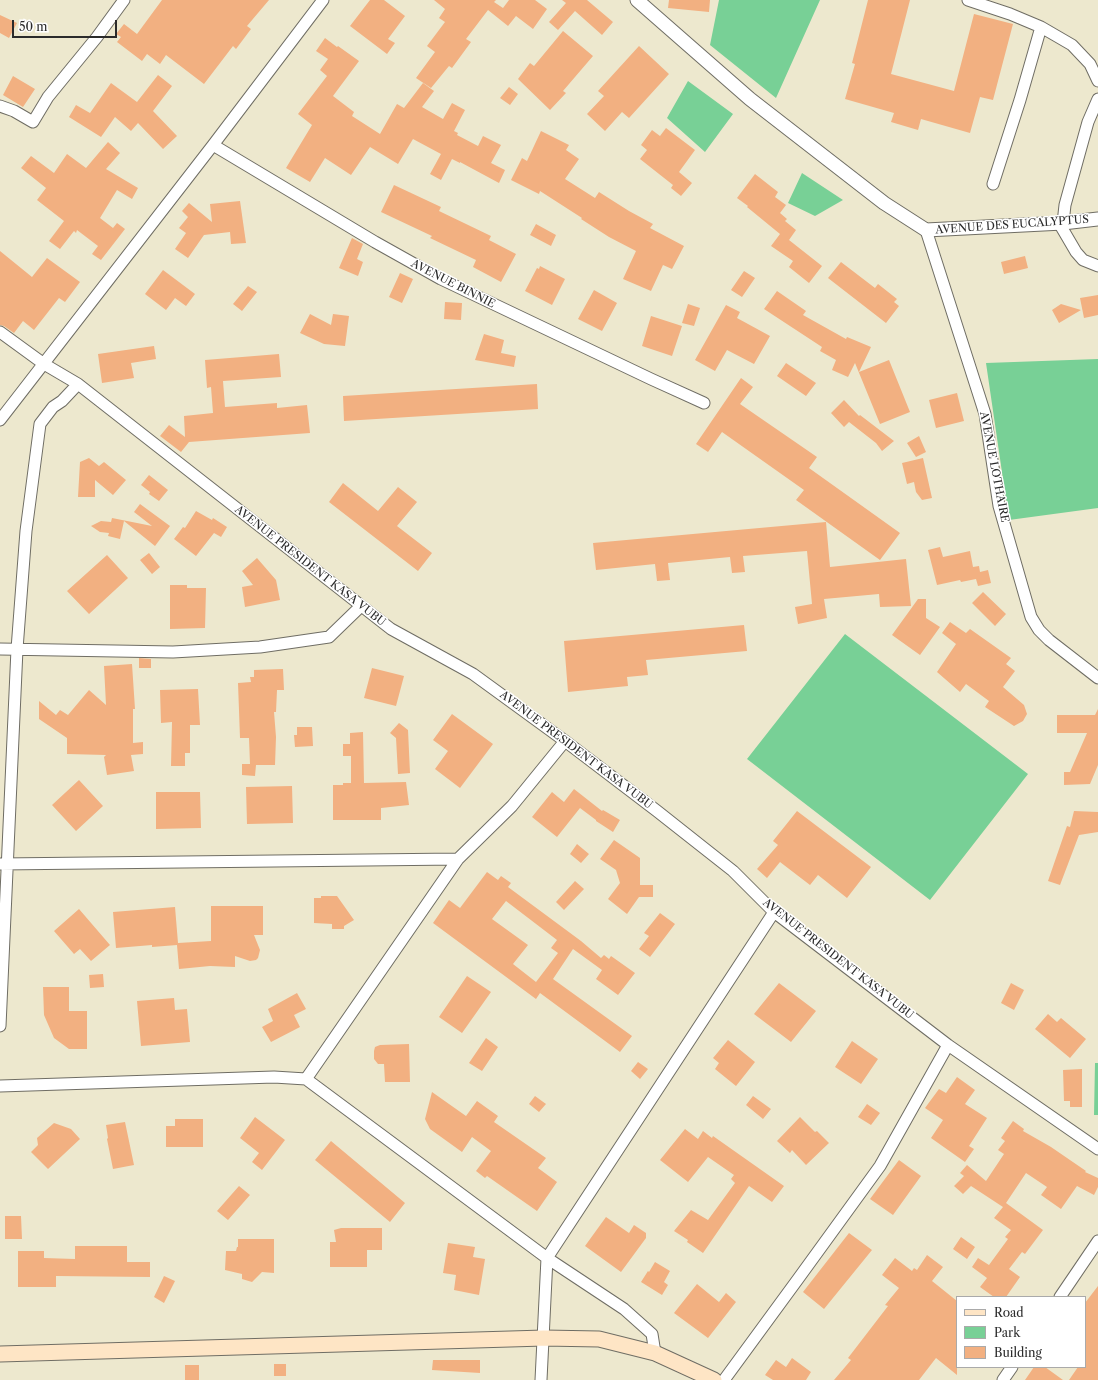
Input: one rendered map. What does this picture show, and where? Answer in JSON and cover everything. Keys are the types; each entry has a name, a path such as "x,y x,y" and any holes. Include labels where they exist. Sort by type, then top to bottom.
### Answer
{"main road":[{"path":"0,1354 544,1338 599,1339 655,1353 714,1380"}],"street":[{"path":"0,106 14,111 33,122 48,97 97,37 124,0"},
{"path":"0,420 323,0"},
{"path":"637,0 750,99 884,203 926,230"},
{"path":"968,0 1010,14 1041,27 1072,45 1090,64 1098,81"},
{"path":"993,184 1020,100 1041,27"},
{"path":"1098,99 1088,122 1061,223 1076,252 1083,260 1098,266"},
{"name":"AVENUE BINNIE","path":"213,145 375,242 441,279 704,403"},
{"name":"AVENUE DES EUCALYPTUS","path":"926,230 1061,223 1098,219"},
{"name":"AVENUE LOTHAIRE","path":"926,230 985,414 999,506 1031,618 1039,630 1049,640 1098,678"},
{"name":"AVENUE PRESIDENT KASA VUBU","path":"0,332 44,364 78,384 391,629 473,674 565,741 733,871 774,912 948,1045 1098,1148"},
{"path":"0,1026 4,864 17,649 26,531 40,424 53,407 62,401 78,384"},
{"path":"0,649 173,652 260,647 329,637 361,606"},
{"path":"306,1079 458,859 512,806 565,741"},
{"path":"4,864 458,859"},
{"path":"541,1380 547,1258 774,912"},
{"path":"724,1380 880,1166 948,1045"},
{"path":"0,1086 274,1077 306,1079 547,1258 624,1309 652,1334 655,1353"},
{"path":"1061,1296 1098,1241"},
{"path":"1004,1380 1011,1368"}],"green space":[{"path":"719,0 820,0 776,98 710,45"},
{"path":"688,81 733,114 705,152 667,118"},
{"path":"802,173 843,200 815,216 788,203"},
{"path":"1098,359 1098,508 1009,520 986,363"},
{"path":"845,634 1028,774 930,900 747,759"},
{"path":"1095,1063 1098,1063 1098,1115 1094,1115"}],"building":[{"path":"162,0 269,0 247,26 251,29 236,49 233,46 204,84 166,55 160,64 147,54 142,61 117,42 121,37 116,34 124,24 137,34"},
{"path":"370,0 384,0 405,16 388,39 395,43 387,54 350,26"},
{"path":"434,0 496,0 494,2 503,8 509,0 535,0 547,9 533,29 516,16 508,26 488,10 466,39 471,42 452,68 449,66 431,88 416,78 435,52 427,46 445,22 439,18 445,9"},
{"path":"562,0 587,0 613,22 602,35 575,11 558,30 549,22 566,3"},
{"path":"669,0 710,0 709,12 668,8"},
{"path":"868,0 910,0 891,74 954,91 974,14 1013,24 993,100 980,97 970,133 921,119 918,130 891,122 894,113 845,99 855,64 852,63"},
{"path":"0,15 17,23 9,38 0,33"},
{"path":"563,31 593,56 563,91 566,93 550,110 518,79 530,63 534,66"},
{"path":"325,38 359,61 333,96 354,112 352,116 380,134 397,104 404,108 423,83 434,91 422,107 443,119 452,103 465,110 454,131 458,133 457,135 478,146 483,136 501,145 491,163 505,170 499,183 452,159 441,180 430,174 441,154 413,139 398,164 370,147 351,175 325,158 310,182 286,168 312,125 298,114 327,76 320,70 328,59 316,51"},
{"path":"639,46 669,74 629,118 622,112 605,131 587,114 604,96 598,91"},
{"path":"158,75 172,86 153,111 177,136 163,149 138,123 131,131 115,117 101,137 69,117 76,105 90,113 111,83 137,102"},
{"path":"13,76 35,89 23,107 3,95"},
{"path":"509,87 518,94 510,105 500,98"},
{"path":"666,128 695,150 679,172 692,183 681,196 671,188 673,185 640,159 647,150 641,145 652,130 660,136"},
{"path":"541,131 569,145 566,150 579,159 565,179 595,198 599,192 653,224 650,228 684,246 672,269 663,265 651,291 623,279 636,251 609,237 540,191 539,194 511,180 522,158 527,161"},
{"path":"108,142 120,153 106,169 138,188 132,199 117,190 100,218 113,228 117,223 125,229 101,260 92,254 98,246 77,230 76,233 74,231 60,249 49,241 64,221 37,200 46,188 21,168 31,156 54,173 67,154 86,168"},
{"path":"755,174 778,192 775,197 786,205 780,213 787,219 785,221 796,230 789,240 822,266 809,283 789,267 793,261 771,246 780,234 737,198"},
{"path":"394,185 441,207 439,211 491,236 489,240 516,254 501,282 473,267 476,260 430,238 432,236 381,212"},
{"path":"240,201 246,243 231,244 230,232 204,235 188,258 175,249 186,233 179,228 188,217 182,211 189,203 212,222 210,204"},
{"path":"536,224 556,235 551,246 530,235"},
{"path":"352,238 363,244 357,259 363,262 358,276 339,268"},
{"path":"0,251 32,277 47,258 80,282 65,302 59,298 34,330 23,321 14,333 0,325"},
{"path":"1025,256 1028,268 1004,274 1001,262"},
{"path":"841,262 875,288 878,284 897,299 894,302 899,306 886,323 828,278"},
{"path":"540,266 565,279 552,305 525,291 537,268 539,269"},
{"path":"163,270 195,294 186,306 175,298 166,310 145,294"},
{"path":"744,271 755,278 742,297 731,290"},
{"path":"400,273 413,279 402,303 389,297"},
{"path":"248,286 257,292 242,311 233,304"},
{"path":"594,290 617,303 602,331 578,319"},
{"path":"777,291 806,311 803,315 846,339 847,337 871,347 859,372 889,360 910,412 880,424 855,363 848,377 832,370 836,360 820,351 822,347 764,309"},
{"path":"1098,295 1098,315 1084,318 1080,298"},
{"path":"445,302 462,303 461,320 444,319"},
{"path":"688,304 700,308 694,326 682,323"},
{"path":"1061,304 1081,310 1059,323 1052,310"},
{"path":"726,305 740,312 737,318 770,336 754,364 727,350 715,371 695,360"},
{"path":"310,314 331,325 333,314 349,316 345,346 324,344 300,333"},
{"path":"651,316 682,326 672,356 642,346"},
{"path":"484,334 504,340 501,353 516,356 514,367 475,360"},
{"path":"154,346 156,359 131,363 134,378 102,383 98,354"},
{"path":"279,354 281,377 223,381 225,407 277,403 277,408 307,405 310,433 189,442 181,452 160,436 169,425 185,437 184,416 213,413 211,387 207,388 205,360"},
{"path":"786,363 816,383 806,396 777,376"},
{"path":"741,378 753,387 740,404 817,457 809,468 900,533 880,560 796,500 804,490 722,432 708,452 696,444"},
{"path":"537,384 538,409 344,421 343,396"},
{"path":"957,393 964,421 936,428 929,400"},
{"path":"844,400 859,416 860,415 894,441 882,451 876,443 849,422 844,427 831,413"},
{"path":"919,436 926,452 916,457 907,443"},
{"path":"89,458 99,466 104,462 126,480 113,495 95,480 95,497 78,497 80,462"},
{"path":"923,458 932,498 922,500 916,492 914,482 907,484 902,463"},
{"path":"149,475 168,490 159,501 149,494 150,492 141,485"},
{"path":"343,483 378,511 398,487 417,502 397,526 432,553 418,571 329,502"},
{"path":"140,504 170,526 155,546 124,521 120,539 108,536 109,533 100,532 91,526 101,521 111,522 112,518 152,526 134,512"},
{"path":"196,511 212,520 213,518 227,527 221,537 214,533 196,556 174,539 183,527 185,528"},
{"path":"826,522 830,567 906,559 911,606 880,607 879,594 824,599 827,618 798,624 795,607 812,604 807,551 743,556 745,572 732,573 730,557 668,563 670,580 657,581 655,564 596,570 593,543"},
{"path":"940,547 943,557 970,551 973,567 979,566 980,572 988,570 991,583 978,586 976,579 961,582 960,580 937,585 928,550"},
{"path":"149,553 160,567 152,574 140,560"},
{"path":"107,555 128,578 89,614 67,591"},
{"path":"257,558 276,580 280,600 245,607 242,587 253,585 242,571"},
{"path":"170,585 187,585 187,588 206,588 205,628 170,629"},
{"path":"983,592 1006,614 995,626 972,603"},
{"path":"918,599 926,599 926,618 940,627 920,655 892,635"},
{"path":"950,622 966,633 970,629 1011,658 1006,664 1015,671 1003,687 1024,705 1027,714 1023,721 1014,726 985,707 989,701 966,684 960,692 937,672 956,644 942,633"},
{"path":"744,625 747,651 646,660 648,675 627,677 628,686 568,692 564,641"},
{"path":"139,658 151,659 151,668 139,668"},
{"path":"132,664 135,709 133,709 133,743 143,742 143,754 131,755 134,771 107,775 104,757 106,755 67,754 67,738 39,719 39,701 56,715 60,710 68,715 89,690 106,705 104,666"},
{"path":"372,668 404,676 396,706 364,698"},
{"path":"283,669 284,690 277,690 276,712 274,712 276,737 275,765 256,765 255,776 242,775 242,764 250,764 249,738 240,738 238,683 251,682 250,677 254,677 254,670"},
{"path":"198,689 200,725 190,725 190,753 185,753 185,766 171,766 172,722 161,723 160,690"},
{"path":"1098,709 1098,765 1090,784 1064,785 1064,772 1070,772 1087,733 1057,733 1057,715 1095,715"},
{"path":"452,714 493,744 460,788 435,769 448,751 433,740"},
{"path":"399,723 408,730 410,773 398,774 396,738 390,733"},
{"path":"297,727 312,727 313,746 295,747 294,735 297,735"},
{"path":"363,732 364,783 406,782 409,805 381,808 381,820 333,820 333,785 351,783 351,756 343,756 343,744 350,744 350,733"},
{"path":"79,780 103,806 76,831 52,805"},
{"path":"292,786 293,823 247,824 246,787"},
{"path":"574,789 602,811 603,810 620,820 613,832 580,808 557,837 532,817 552,792 564,802"},
{"path":"156,792 200,792 201,828 156,829"},
{"path":"797,811 871,867 847,898 818,875 810,885 780,862 767,878 757,869 778,845 773,841"},
{"path":"1074,811 1098,812 1098,832 1079,835 1060,885 1048,881 1067,826 1070,827"},
{"path":"614,840 640,858 640,885 653,885 653,897 639,897 627,914 608,899 620,883 616,870 600,859"},
{"path":"577,844 589,854 581,863 570,854"},
{"path":"487,872 498,880 501,876 511,883 508,887 581,941 601,958 604,955 609,959 611,956 635,973 618,995 596,979 602,970 573,949 553,979 632,1036 620,1052 540,993 536,999 433,923 449,900 460,908","holes":["506,901 557,940 551,948 558,953 536,982 513,964 528,945 492,919"]},
{"path":"575,881 584,889 564,910 556,902"},
{"path":"321,896 337,896 354,920 344,926 344,929 332,929 332,924 314,923 314,898 321,898"},
{"path":"211,906 263,906 263,935 254,935 260,950 256,960 250,961 235,956 235,967 210,966 179,969 177,945 152,947 152,945 116,948 113,912 175,907 178,943 211,941"},
{"path":"79,909 110,945 91,961 80,949 74,954 54,931"},
{"path":"660,913 675,924 650,957 639,949 649,936 644,933"},
{"path":"103,974 104,987 90,988 89,975"},
{"path":"467,976 491,992 462,1033 439,1017"},
{"path":"779,983 816,1011 791,1042 754,1014"},
{"path":"1011,983 1024,990 1014,1010 1001,1003"},
{"path":"43,987 69,987 69,1011 87,1011 87,1049 69,1049 54,1038 44,1015"},
{"path":"297,993 306,1009 294,1015 300,1027 271,1042 262,1027 273,1021 268,1009"},
{"path":"174,998 175,1010 187,1009 190,1042 141,1046 137,1001"},
{"path":"1048,1014 1057,1022 1061,1018 1086,1039 1070,1058 1035,1029"},
{"path":"486,1038 498,1047 482,1071 469,1063"},
{"path":"728,1040 755,1062 736,1086 715,1069 719,1063 713,1058"},
{"path":"852,1041 878,1059 861,1084 835,1067"},
{"path":"409,1044 410,1082 385,1082 384,1064 378,1064 374,1059 375,1047 380,1045"},
{"path":"638,1062 648,1069 640,1079 631,1071"},
{"path":"1082,1069 1082,1107 1070,1107 1070,1101 1064,1101 1063,1070"},
{"path":"957,1077 975,1090 965,1104 987,1118 969,1146 974,1149 965,1162 931,1138 943,1120 925,1108 939,1089 946,1093"},
{"path":"432,1092 466,1116 477,1101 498,1116 494,1122 546,1158 538,1168 557,1182 537,1211 487,1176 485,1178 476,1171 491,1151 472,1137 462,1152 430,1129 425,1119"},
{"path":"535,1096 546,1104 539,1112 529,1104"},
{"path":"753,1096 771,1109 763,1119 746,1105"},
{"path":"867,1104 880,1113 871,1125 858,1117"},
{"path":"255,1117 285,1140 262,1170 252,1162 259,1153 240,1138"},
{"path":"800,1117 829,1143 806,1165 792,1150 790,1153 777,1141"},
{"path":"175,1119 203,1119 203,1147 166,1147 166,1126 175,1126"},
{"path":"1013,1121 1024,1129 1023,1131 1051,1147 1086,1171 1085,1172 1098,1178 1098,1187 1094,1195 1077,1186 1061,1209 1041,1195 1047,1187 1026,1173 1006,1203 1043,1230 1025,1254 1022,1252 1009,1269 1020,1277 1007,1296 993,1296 980,1287 987,1278 972,1267 978,1258 989,1265 1008,1239 1005,1237 1011,1230 994,1218 1003,1207 971,1186 963,1194 954,1186 964,1176 960,1173 967,1165 986,1181 1004,1154 998,1150 1005,1141 1001,1138"},
{"path":"125,1122 134,1165 113,1169 107,1139 106,1125"},
{"path":"54,1123 71,1129 80,1139 48,1169 31,1152 38,1145 37,1138"},
{"path":"685,1129 698,1139 703,1131 712,1138 713,1136 784,1186 772,1202 749,1186 703,1253 687,1242 688,1240 674,1231 691,1210 708,1220 735,1183 731,1179 734,1175 708,1157 688,1182 660,1160"},
{"path":"331,1141 405,1203 390,1222 315,1160"},
{"path":"899,1160 921,1176 893,1215 870,1199"},
{"path":"239,1186 250,1195 228,1220 217,1211"},
{"path":"5,1216 21,1216 22,1239 5,1239"},
{"path":"606,1217 629,1233 634,1225 646,1233 646,1238 621,1272 585,1246"},
{"path":"341,1228 382,1228 382,1250 367,1250 367,1267 330,1267 330,1242 336,1242 334,1230"},
{"path":"849,1233 872,1250 824,1309 803,1292"},
{"path":"961,1237 975,1247 967,1259 953,1249"},
{"path":"238,1239 274,1239 274,1273 262,1272 252,1282 242,1279 242,1274 225,1270 226,1251 236,1251 238,1247"},
{"path":"448,1243 475,1247 473,1257 485,1259 479,1295 454,1290 456,1275 443,1273"},
{"path":"75,1246 127,1246 127,1262 150,1262 150,1277 56,1276 56,1287 18,1287 18,1251 44,1251 44,1258 75,1259"},
{"path":"927,1255 943,1267 932,1281 956,1300 957,1375 936,1358 919,1380 834,1380 851,1360 848,1358 888,1306 885,1305 899,1288 882,1275 895,1258 912,1271 914,1268 917,1270"},
{"path":"655,1262 670,1271 664,1282 668,1285 662,1295 641,1282"},
{"path":"164,1276 175,1281 164,1303 154,1297"},
{"path":"697,1284 719,1302 726,1293 736,1302 708,1338 674,1313"},
{"path":"1098,1286 1098,1380 1069,1380 1077,1368 1086,1368 1086,1302"},
{"path":"792,1358 811,1372 806,1380 773,1380 765,1375 776,1360 786,1367"},
{"path":"433,1360 480,1360 480,1373 432,1370"},
{"path":"274,1364 286,1364 286,1376 274,1376"},
{"path":"185,1365 199,1365 199,1380 185,1380"},
{"path":"1033,1368 1046,1368 1063,1380 1025,1380"}]}
